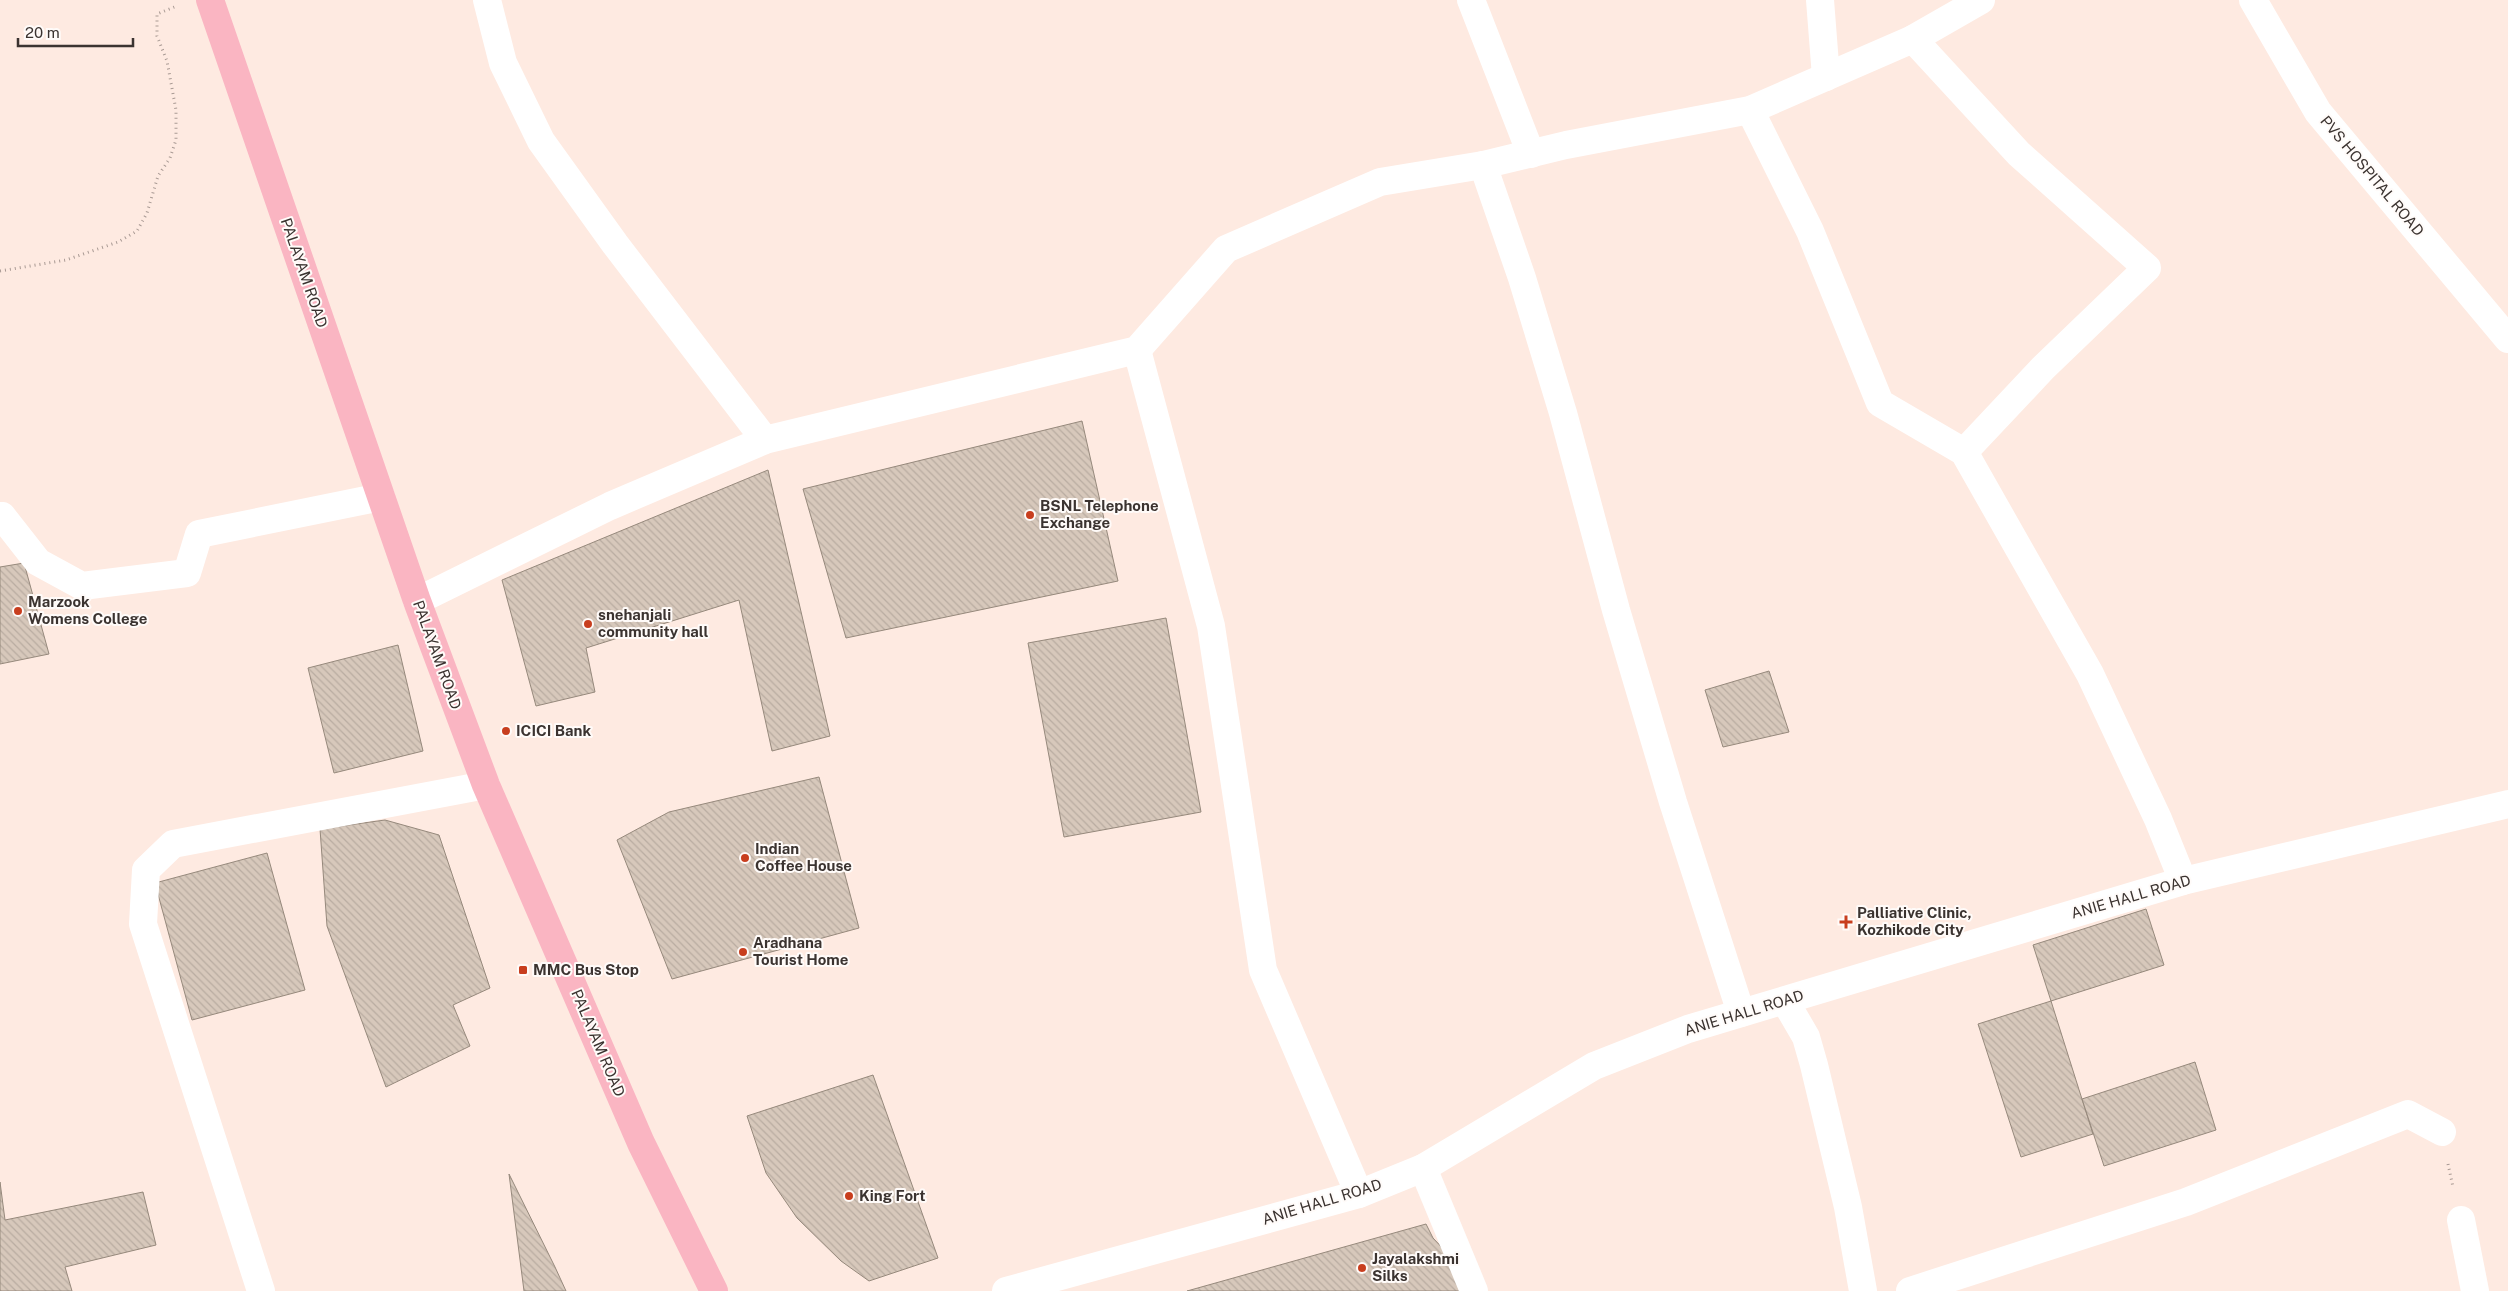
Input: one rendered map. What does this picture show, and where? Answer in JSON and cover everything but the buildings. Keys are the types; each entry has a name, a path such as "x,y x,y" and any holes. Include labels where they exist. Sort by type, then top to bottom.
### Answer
{"main road":[{"name":"PALAYAM ROAD","path":"197,2 486,785 641,1143 714,1291"}],"street":[{"path":"487,0 503,63 541,141 615,244 766,440"},
{"path":"1471,0 1531,154"},
{"path":"1820,0 1826,77"},
{"path":"417,601 610,506 766,440 1137,350 1226,249 1380,182 1484,165 1750,110 1913,39 1981,0"},
{"name":"PVS HOSPITAL ROAD","path":"2253,0 2318,112 2508,339"},
{"path":"1913,39 2019,154 2147,268 2043,368 1964,452"},
{"path":"1750,110 1810,231 1880,404 1964,452 2090,674 2158,819 2183,881"},
{"path":"1484,165 1522,278 1563,413 1619,619 1673,802 1740,1013"},
{"path":"1137,350 1211,626 1263,970 1359,1194"},
{"path":"1,511 38,562 82,586 187,573 199,534 381,497"},
{"path":"261,1291 143,924 146,870 173,844 486,785"},
{"name":"ANIE HALL ROAD","path":"1006,1291 1359,1194 1423,1168 1594,1066 1688,1029 2183,881 2508,804"},
{"path":"1785,1001 1806,1037 1814,1065 1848,1207 1863,1291"},
{"path":"1910,1291 2186,1202 2408,1114 2442,1132"},
{"path":"1423,1168 1474,1291"},
{"path":"2461,1220 2476,1291"}],"path":[{"path":"0,271 66,260 118,242 137,231 147,213 158,176 170,158 176,140 176,110 167,61 157,36 157,14 197,2"}],"place":[{"name":"BSNL Telephone Exchange","path":"1030,515"},
{"name":"Marzook Womens College","path":"18,611"},
{"name":"snehanjali community hall","path":"588,624"},
{"name":"ICICI Bank","path":"506,731"},
{"name":"Indian Coffee House","path":"745,858"},
{"name":"Palliative Clinic, Kozhikode City","path":"1846,922"},
{"name":"Aradhana Tourist Home","path":"743,952"},
{"name":"MMC Bus Stop","path":"523,970"},
{"name":"King Fort","path":"849,1196"},
{"name":"Jayalakshmi Silks","path":"1362,1268"}]}
